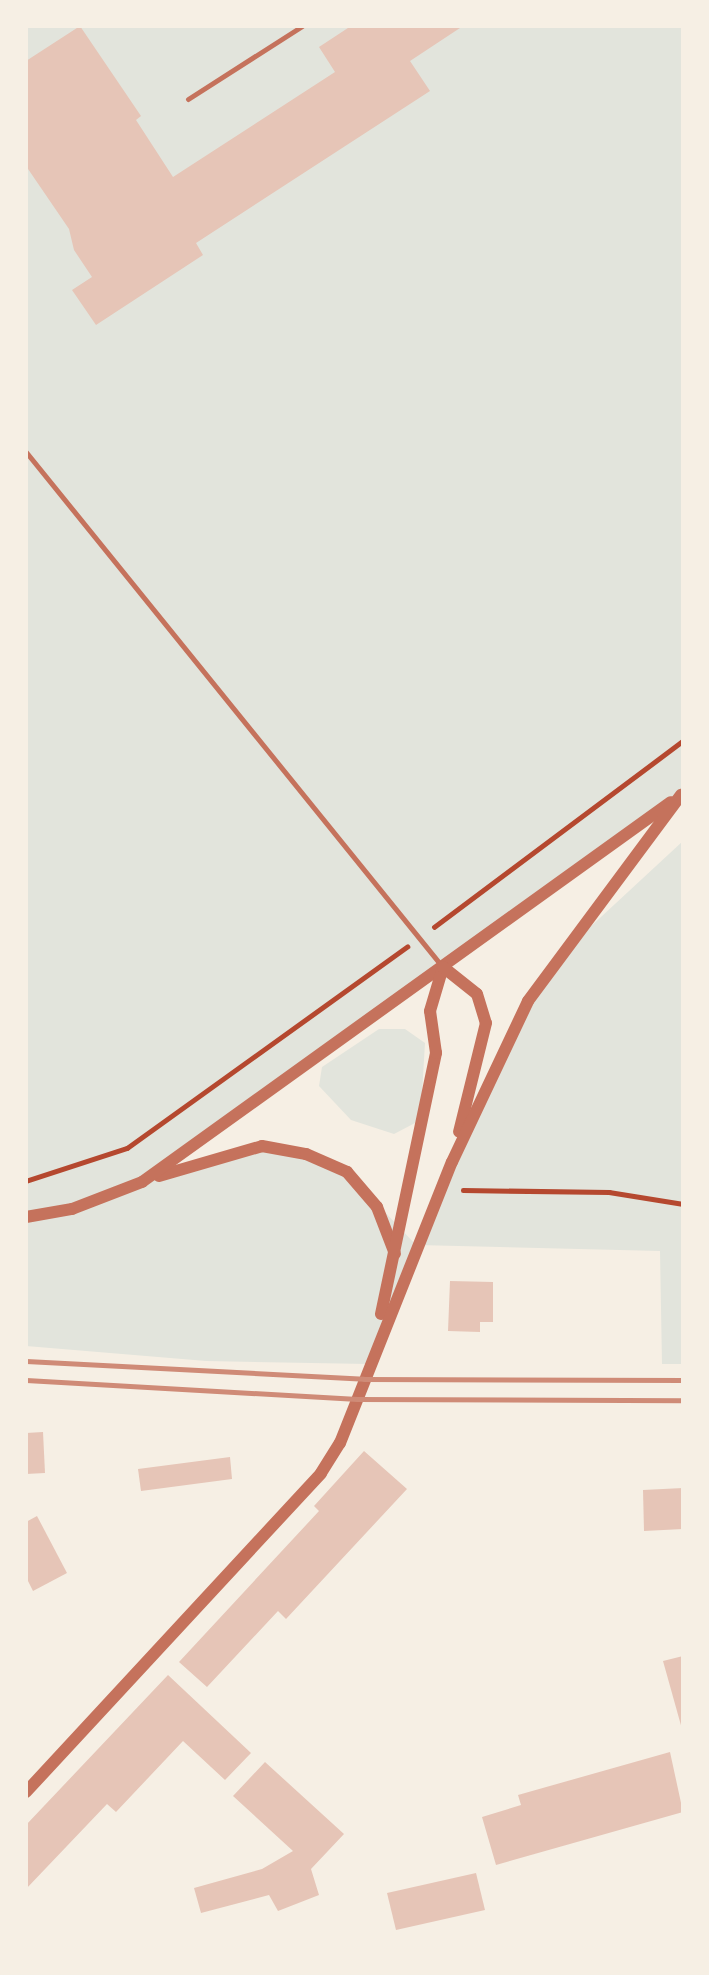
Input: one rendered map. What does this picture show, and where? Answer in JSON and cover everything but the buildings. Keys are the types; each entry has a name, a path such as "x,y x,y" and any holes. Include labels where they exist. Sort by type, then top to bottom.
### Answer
{"street":[{"path":"142,1182 682,794"},
{"path":"26,1792 321,1473 340,1443 373,1349 452,1162 528,1001 682,794"},
{"path":"443,967 477,995 486,1023 452,1162"},
{"path":"373,1349 436,1053 430,1011 443,967"},
{"path":"26,1217 72,1209 142,1182 262,1146 306,1154 347,1172 377,1207 395,1254"}],"lane":[{"path":"188,99 302,26"},
{"path":"26,452 443,967"}],"path":[{"path":"26,1181 127,1148 421,937 683,741"},
{"path":"441,1189 609,1192 683,1204"}],"shaded area":[{"path":"26,26 683,26 683,794 145,1180 262,1146 347,1172 416,1245 503,1050 561,954 683,841 683,1364 662,1364 660,1251 417,1245 369,1364 206,1361 26,1346"},
{"path":"379,1029 405,1029 425,1043 421,1110 415,1123 394,1134 351,1120 319,1086 322,1067"}],"railway":[{"path":"26,1361 364,1379 683,1380"},
{"path":"26,1380 357,1399 683,1400"}]}
